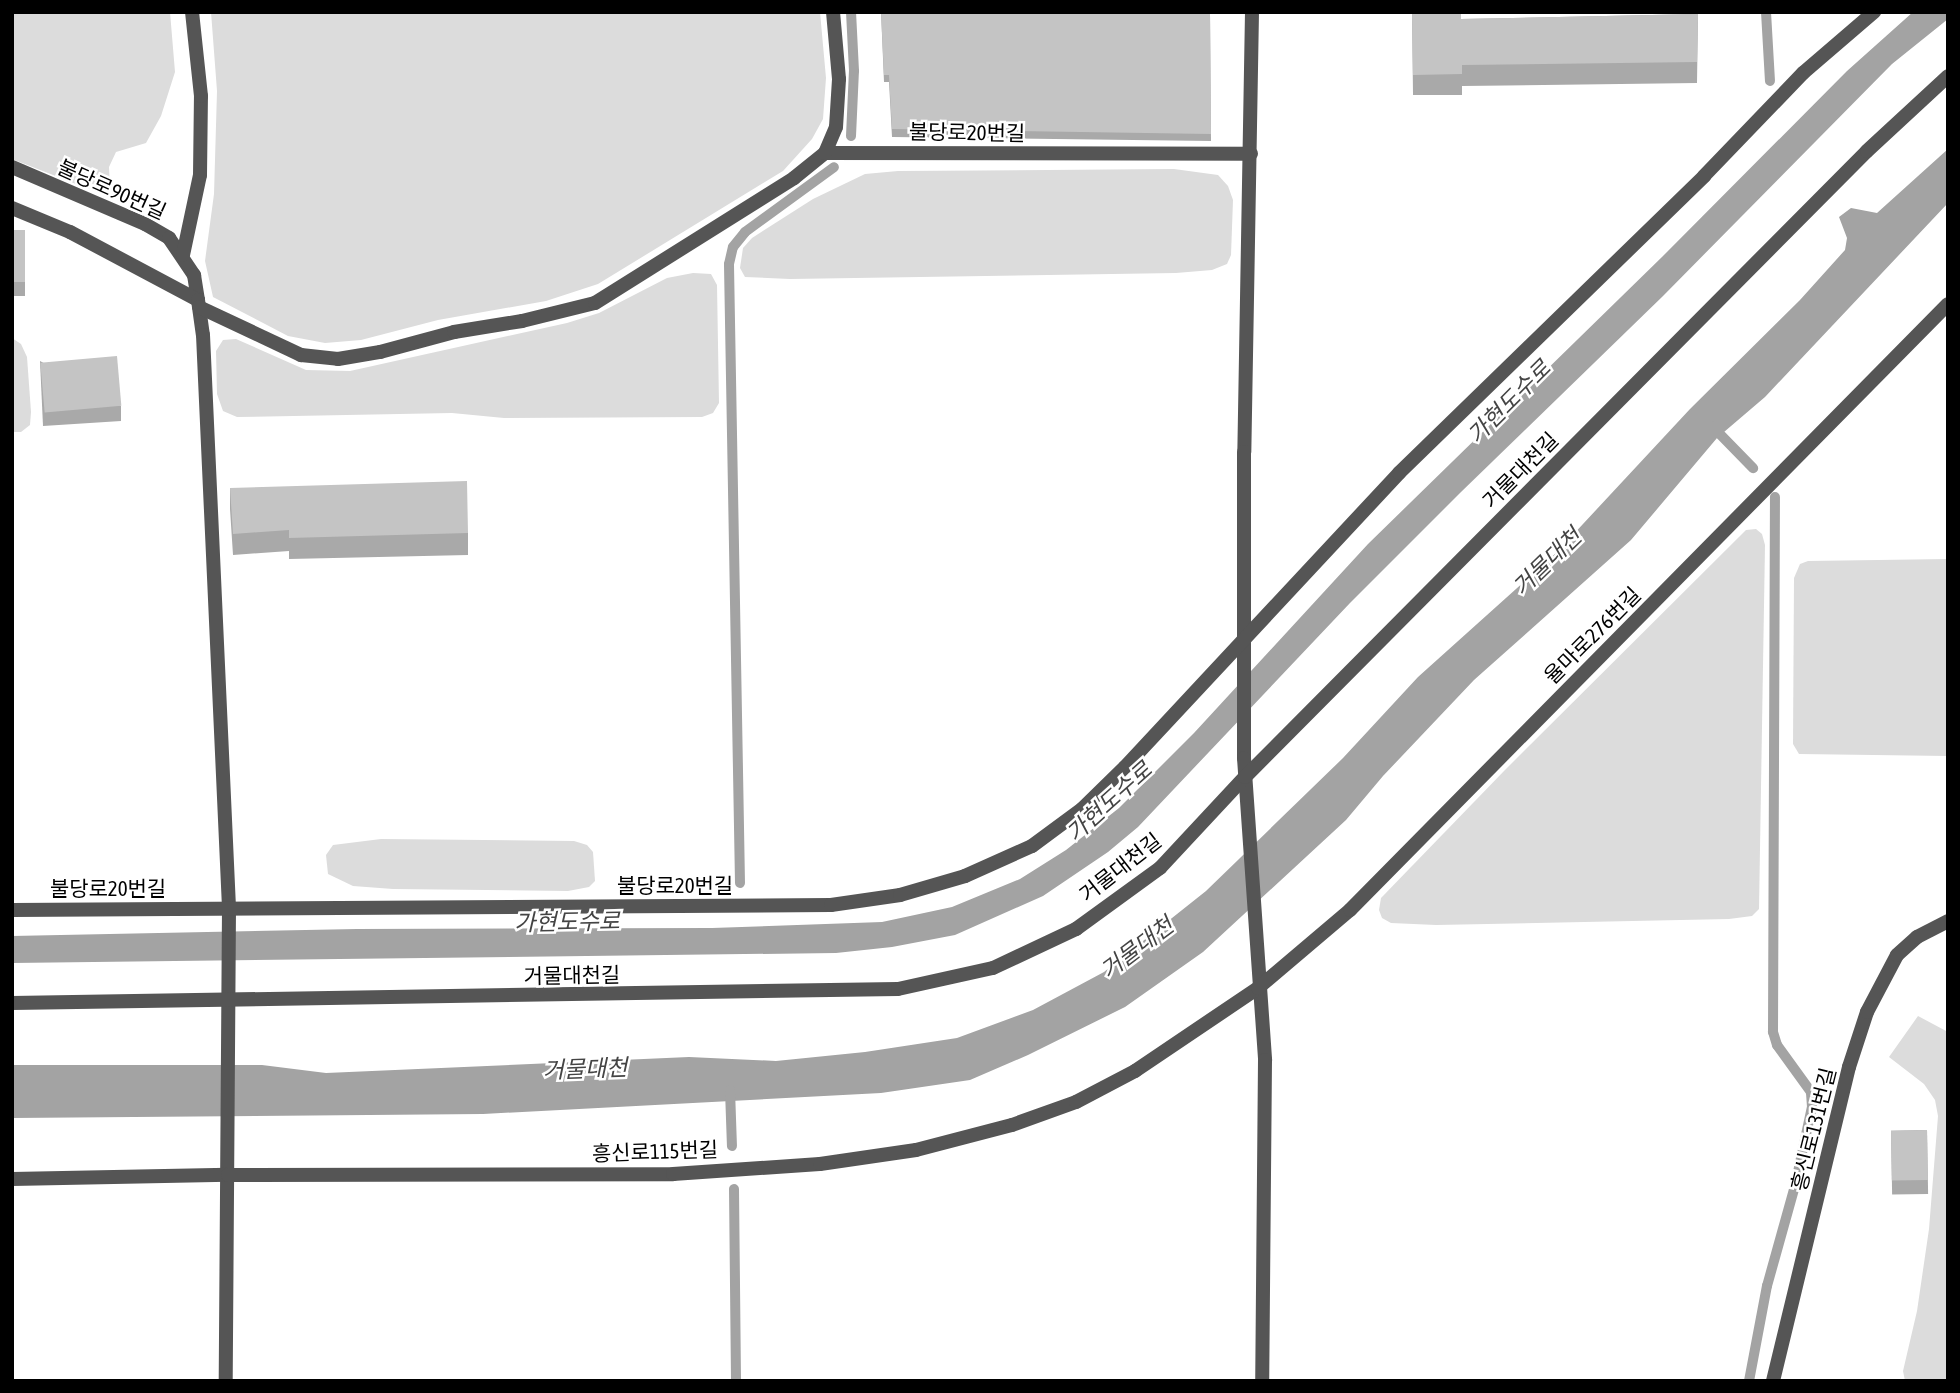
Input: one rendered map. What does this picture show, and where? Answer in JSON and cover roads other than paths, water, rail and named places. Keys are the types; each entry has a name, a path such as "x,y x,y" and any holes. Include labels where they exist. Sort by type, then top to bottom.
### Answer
{"street":[{"path":"183,255 200,175 201,96 192,12"},
{"path":"12,208 69,232 301,355 338,359 563,312 595,303 618,290 720,222 794,178 825,153 836,127 839,79 833,12"},
{"path":"1252,12 1243,639 1244,758 1256,971 1265,1073 1262,1381"},
{"name":"불당로20번길","path":"12,910 831,905 900,895 965,876 1032,846 1083,809 1399,473 1704,176 1803,73 1874,12"},
{"name":"거물대천길","path":"12,1003 807,992 911,986 993,968 1076,929 1160,868 1245,777 1867,150 1948,76"},
{"name":"불당로20번길","path":"825,153 1251,154"},
{"name":"불당로90번길","path":"12,167 145,224 169,238 194,275 199,303 203,335 229,908 226,1381"},
{"name":"율마로276번길","path":"1258,988 1350,910 1948,304"},
{"name":"흥신로131번길","path":"1773,1381 1849,1067 1867,1012 1883,976 1897,955 1917,937 1948,921"},
{"name":"흥신로115번길","path":"12,1179 228,1175 673,1174 820,1164 916,1150 1012,1125 1076,1102 1135,1071 1258,988"}],"water":[{"path":"1913,12 1948,12 1948,19 1892,64 1663,296 1460,493 1350,603 1138,827 1108,852 1043,896 955,935 892,947 836,953 12,963 12,936 357,929 712,928 882,922 952,907 1020,879 1066,850 1119,808 1194,733 1368,544 1663,256 1847,71"},
{"name":"거물대천","path":"1948,149 1948,203 1765,397 1717,438 1631,540 1474,680 1383,776 1346,820 1203,952 1125,1007 970,1080 881,1093 483,1114 12,1118 12,1065 262,1065 326,1073 689,1057 776,1061 865,1052 957,1038 1033,1010 1104,972 1206,891 1343,758 1418,677 1556,553 1690,409 1800,300 1845,250 1847,238 1839,217 1851,208 1877,213"}],"waterway":[{"path":"851,12 854,71 851,136"},
{"path":"1766,12 1770,81"},
{"path":"740,883 729,264 733,247 745,232 834,167"},
{"path":"1712,426 1753,468"},
{"path":"1749,1381 1767,1286 1795,1186 1812,1107 1811,1092 1777,1045 1773,1032 1775,497"},
{"path":"730,1090 732,1146"},
{"path":"734,1189 736,1381"}],"water label":[{"name":"가현도수로","path":"1509,402"},
{"name":"가현도수로","path":"1109,802"},
{"name":"가현도수로","path":"567,922"}]}
